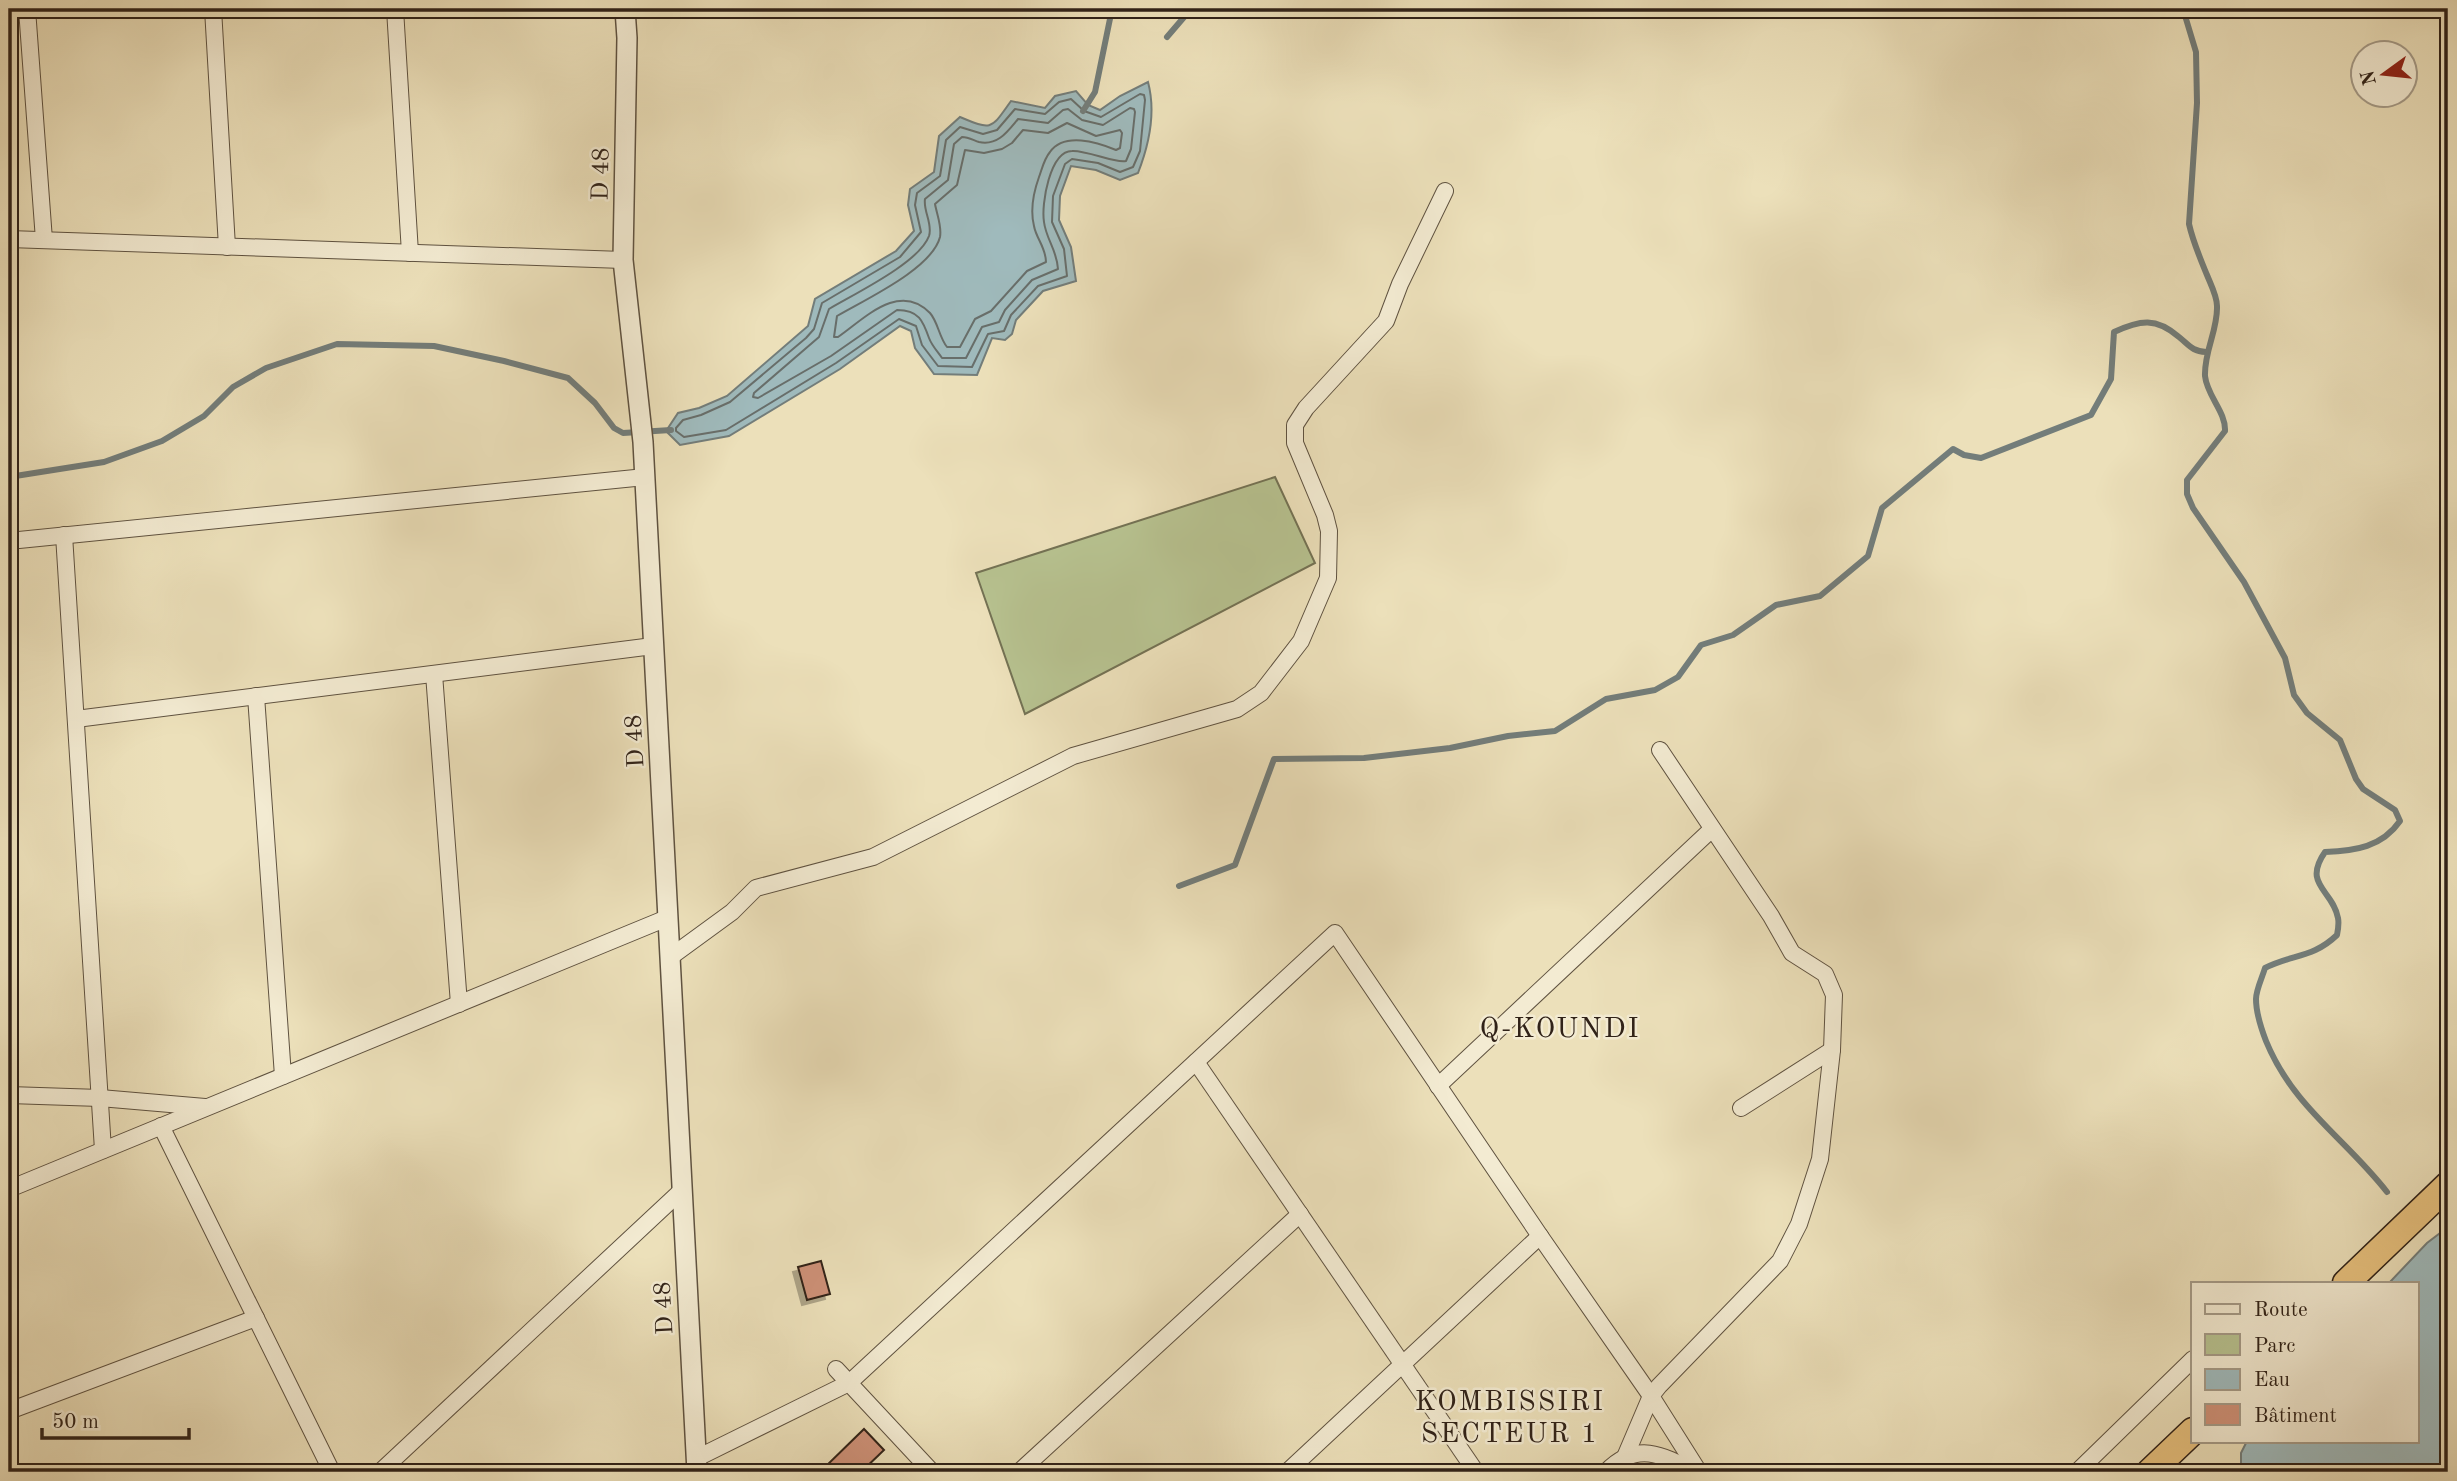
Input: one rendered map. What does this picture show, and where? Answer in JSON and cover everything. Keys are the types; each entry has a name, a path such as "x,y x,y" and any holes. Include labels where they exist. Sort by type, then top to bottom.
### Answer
{"highway":[{"path":"2347,1282 2448,1185"},
{"path":"2150,1472 2191,1433"}],"street":[{"path":"27,9 44,240"},
{"path":"213,9 227,247"},
{"path":"395,9 410,253"},
{"name":"D 48","path":"625,9 627,38 623,260 643,442 696,1466"},
{"path":"669,958 732,912 756,888 873,857 1073,756 1237,709 1261,693 1301,641 1328,578 1329,531 1295,443 1295,425 1306,408 1386,321 1400,284 1445,191"},
{"path":"9,239 623,260"},
{"path":"9,541 645,477"},
{"path":"64,535 103,1150"},
{"path":"76,719 653,646"},
{"path":"434,674 459,1004"},
{"path":"256,696 283,1076"},
{"path":"1625,1457 1651,1396 1780,1261 1798,1224 1820,1159 1832,1050 1834,995 1825,974 1793,953 1660,750"},
{"path":"1438,1086 1712,829"},
{"path":"9,1189 667,919"},
{"path":"696,1466 849,1383 1335,933 1539,1236 1651,1396 1697,1472"},
{"path":"1741,1108 1832,1050"},
{"path":"1196,1062 1476,1472"},
{"path":"9,1095 100,1098 207,1107"},
{"path":"161,1126 332,1472"},
{"path":"380,1472 681,1191"},
{"path":"1019,1472 1300,1214"},
{"path":"1287,1472 1539,1236"},
{"path":"9,1411 256,1318"},
{"path":"2077,1472 2191,1361"},
{"path":"835,1369 932,1472"},
{"path":"1606,1472 1625,1457 1646,1452 1669,1458 1697,1472"}],"green space":[{"path":"1275,477 1315,563 1025,714 976,573"}],"water":[{"path":"1148,82 1150,128 1138,173 1120,180 1096,170 1071,166 1060,196 1059,220 1071,247 1076,281 1043,291 1016,320 1012,334 1005,340 992,338 977,375 934,374 915,348 911,331 900,326 840,369 729,436 680,445 666,431 678,413 699,408 727,396 808,326 815,299 896,251 914,231 908,205 910,189 934,172 939,136 960,117 990,125 1011,101 1045,108 1055,96 1076,91 1088,105 1100,110"},
{"path":"2448,1227 2448,1472 2241,1472 2241,1453 2246,1442 2418,1442 2418,1282 2390,1282 2427,1243"}],"building":[{"path":"821,1261 830,1294 807,1300 798,1267"},
{"path":"864,1429 884,1450 861,1472 822,1470"}],"waterway":[{"path":"1083,111 1095,92 1112,9"},
{"path":"1167,37 1191,9"},
{"path":"2183,9 2196,52 2197,103 2189,224 2217,302 2205,376 2225,424 2225,431 2187,480 2187,494 2193,508 2244,582 2285,658 2294,695 2307,713 2340,740 2363,789 2395,810 2400,821 2385,837 2367,846 2325,852 2319,863 2318,880 2335,908 2338,920 2337,935 2320,948 2265,968 2257,992 2257,1010 2266,1041 2290,1085 2387,1192"},
{"path":"1179,886 1235,865 1274,759 1364,758 1450,748 1508,736 1555,731 1606,699 1655,690 1678,677 1701,645 1733,635 1776,605 1820,596 1868,556 1882,508 1953,449 1964,455 1981,458 2091,415 2111,379 2114,332 2140,323 2155,323 2171,331 2194,349 2206,352"},
{"path":"9,477 104,462 162,441 204,416 233,387 266,368 337,344 434,346 504,361 568,378 595,403 614,428 623,433 671,430"}],"district":[{"name":"Q-KOUNDI","path":"1560,1027"},
{"name":"KOMBISSIRI SECTEUR 1","path":"1510,1416"}]}
